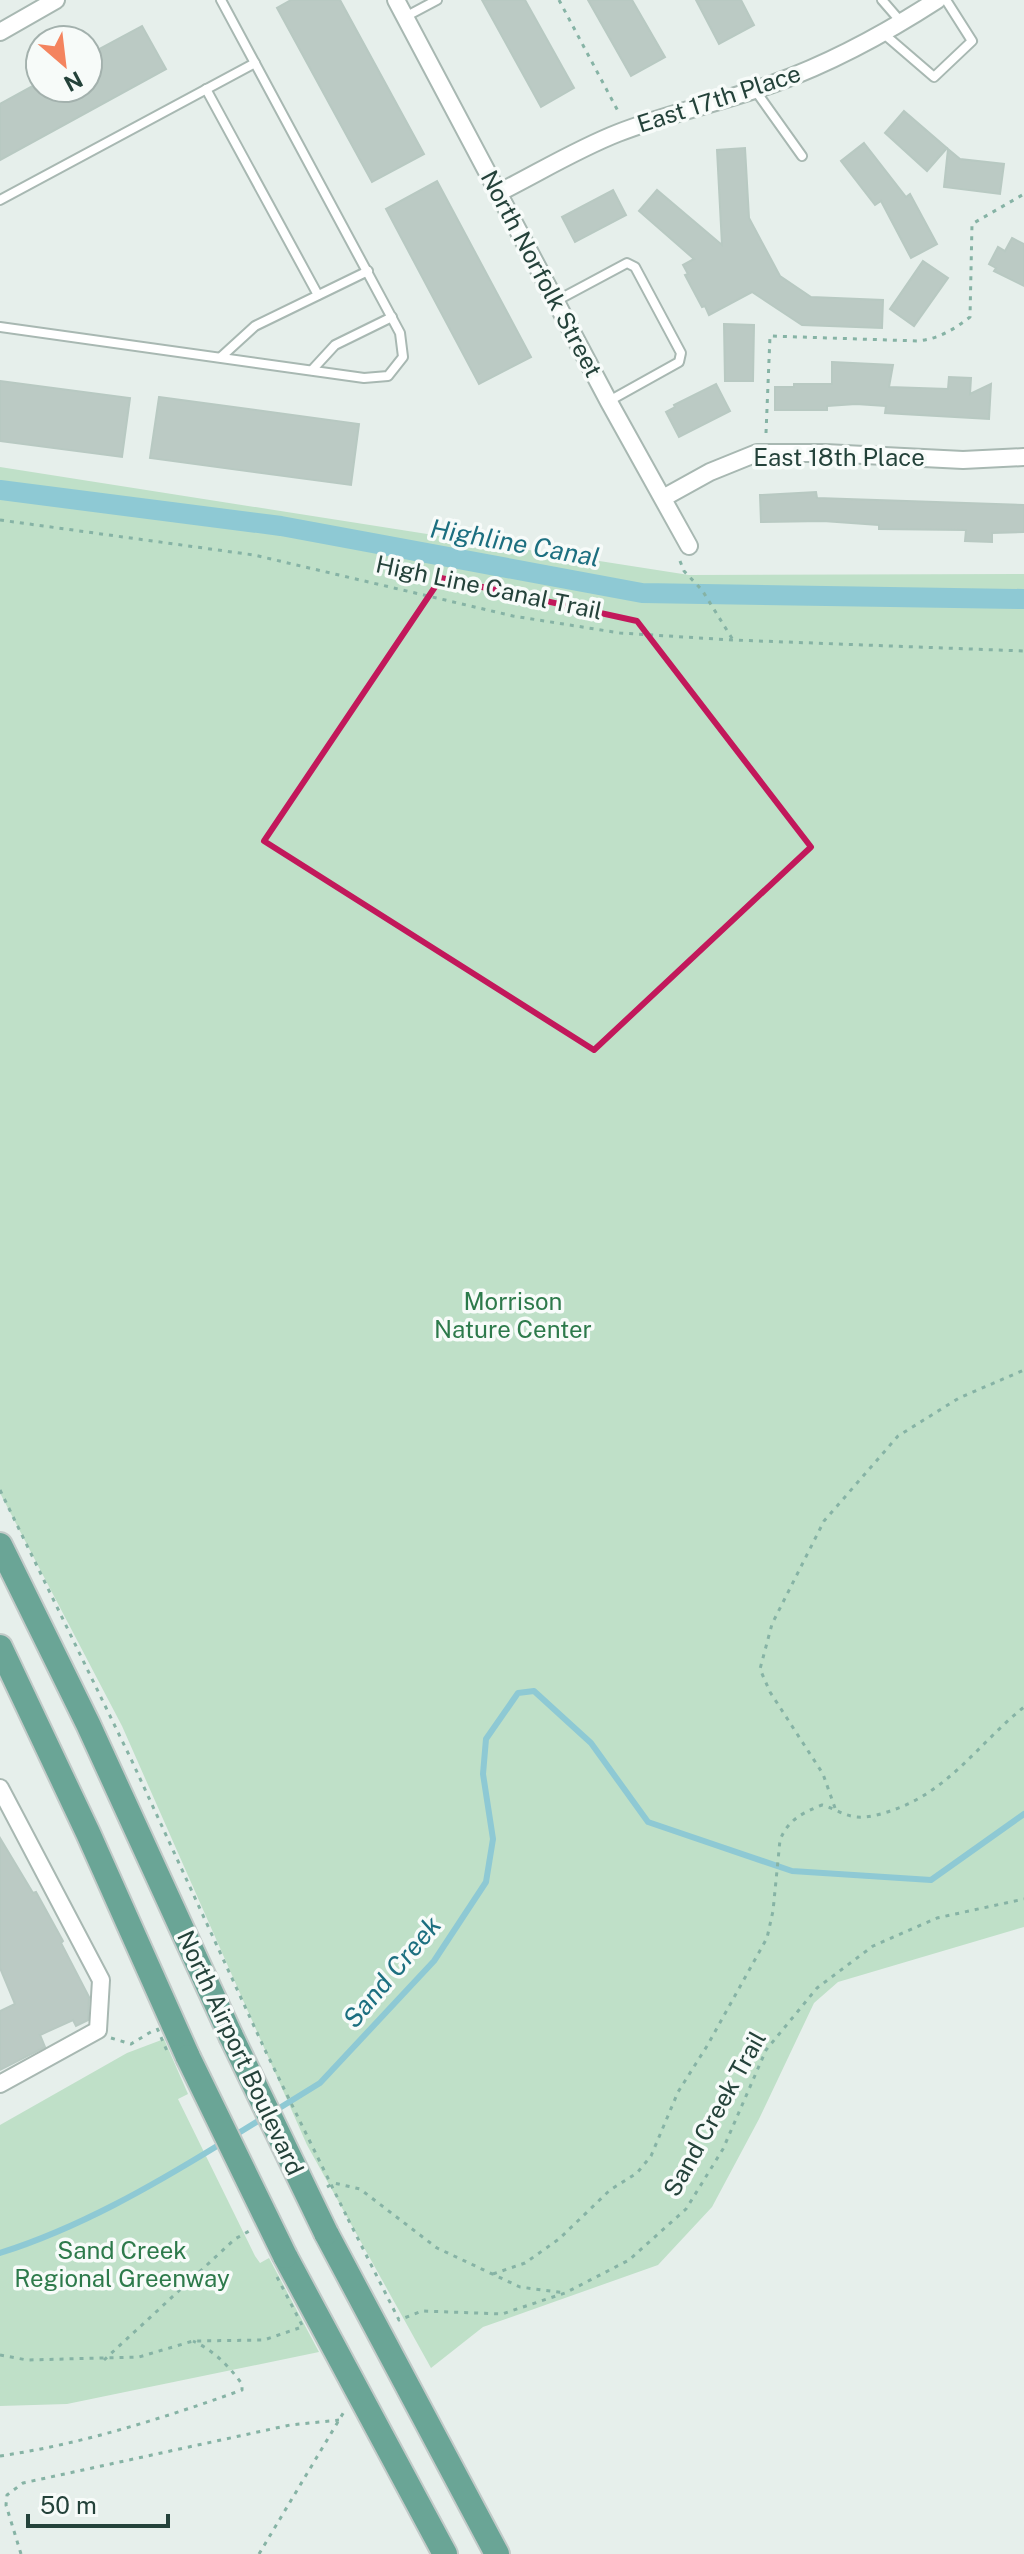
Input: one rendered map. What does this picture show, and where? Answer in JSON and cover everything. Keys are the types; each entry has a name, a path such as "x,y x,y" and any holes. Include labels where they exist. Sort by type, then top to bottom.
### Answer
{"main road":[{"name":"North Airport Boulevard","path":"0,1545 88,1724 231,2036 326,2233 497,2554"},
{"name":"North Airport Boulevard","path":"0,1647 88,1833 188,2057 285,2256 445,2554"}],"street":[{"path":"0,32 56,0"},
{"name":"North Norfolk Street","path":"396,0 688,545"},
{"name":"East 17th Place","path":"498,193 615,134 813,68 902,23 937,0"},
{"name":"East 18th Place","path":"663,498 710,472 757,453 963,460 1024,457"},
{"path":"0,1788 101,1980 98,2030 0,2084"}],"lane":[{"path":"0,327 364,378 388,376 403,357 400,333 392,317 221,0"},
{"path":"405,17 437,0"},
{"path":"882,0 902,23"},
{"path":"883,33 934,77 972,41 946,0"},
{"path":"0,200 255,63"},
{"path":"206,89 318,295"},
{"path":"755,89 802,156"},
{"path":"556,301 627,263 635,267 681,353 679,362 609,402"},
{"path":"221,357 255,326 368,271"},
{"path":"312,370 335,345 392,317"}],"path":[{"path":"559,0 619,114"},
{"path":"766,433 770,336 918,341 930,340 958,326 970,317 972,224 1024,194"},
{"name":"High Line Canal Trail","path":"0,520 254,555 513,616 620,633 1024,651"},
{"path":"688,545 680,553 680,563 702,590 733,640"},
{"path":"835,1808 823,1774 770,1692 760,1669 772,1624 824,1521 898,1436 959,1398 1024,1370"},
{"name":"Sand Creek Trail","path":"0,1490 92,1677 265,2050 399,2320 422,2311 502,2314 565,2293 629,2260 686,2209 723,2149 766,2050 817,1988 873,1946 937,1918 1024,1898"},
{"path":"493,2274 525,2263 559,2239 610,2190 637,2173 651,2156 678,2092 767,1938 784,1829 795,1818 822,1805 860,1818 902,1807 923,1797 945,1783 1024,1707"},
{"path":"116,2041 131,2044 157,2028"},
{"path":"0,2355 27,2360 139,2357 193,2341 264,2340 303,2327"},
{"path":"0,2456 94,2436 242,2390 242,2384 222,2361 208,2348 193,2341"},
{"path":"259,2554 347,2407"},
{"path":"21,2554 6,2505 7,2495 23,2483 290,2425 339,2420"}],"highlighted area":[{"path":"441,578 637,621 811,847 594,1050 264,841"}],"green space":[{"name":"Morrison Nature Center","path":"0,467 689,575 1024,574 1024,1927 838,1982 814,2003 759,2119 712,2207 658,2265 483,2327 431,2368 307,2145 122,1726 0,1493"},
{"name":"Sand Creek Regional Greenway","path":"164,2039 188,2094 178,2099 255,2256 260,2263 269,2258 319,2352 67,2404 0,2406 0,2125 127,2053"}],"building":[{"path":"291,0 340,0 424,154 372,182 277,8"},
{"path":"482,0 525,0 574,88 541,107"},
{"path":"588,0 632,0 665,57 631,76"},
{"path":"696,0 741,0 754,25 719,44"},
{"path":"142,26 166,69 104,103 104,46"},
{"path":"24,91 24,104 102,104 0,160 0,104"},
{"path":"904,111 947,148 927,171 885,133"},
{"path":"864,143 906,197 910,194 937,244 911,258 881,201 875,205 841,161"},
{"path":"745,148 749,218 780,276 811,297 883,300 882,328 802,325 752,292 709,315 705,306 702,307 683,265 694,259 639,211 657,190 722,245 717,150"},
{"path":"948,149 960,159 1004,164 1000,194 944,187"},
{"path":"437,181 531,357 479,384 386,209"},
{"path":"613,190 626,215 575,242 562,217"},
{"path":"1012,238 1024,244 1024,286 994,271 996,268 989,264 998,247 1005,251"},
{"path":"923,261 948,278 914,326 890,309"},
{"path":"724,324 754,325 753,381 725,381"},
{"path":"832,362 893,365 889,387 948,389 949,377 971,378 970,394 991,384 989,419 885,413 886,406 856,404 827,406 827,410 775,410 775,387 832,384"},
{"path":"0,381 130,398 122,457 0,441"},
{"path":"716,384 730,411 679,437 666,412"},
{"path":"159,397 359,424 351,485 150,458"},
{"path":"816,492 817,498 1024,505 1024,532 992,533 992,542 965,541 966,530 879,529 879,525 823,521 761,522 760,495"},
{"path":"0,1838 33,1893 36,1892 89,1997 88,2020 76,2026 73,2020 40,2035 45,2047 0,2070 0,2011 15,2004 0,1968"}],"waterway":[{"name":"Highline Canal","path":"0,490 281,526 642,593 1024,599"},
{"name":"Sand Creek","path":"273,2112 320,2083 434,1961 486,1882 493,1839 483,1774 486,1739 518,1693 534,1691 591,1743 648,1822 792,1871 931,1880 1024,1814"},
{"name":"Sand Creek","path":"232,2137 263,2118"},
{"name":"Sand Creek","path":"0,2253 114,2205 222,2143"}]}
